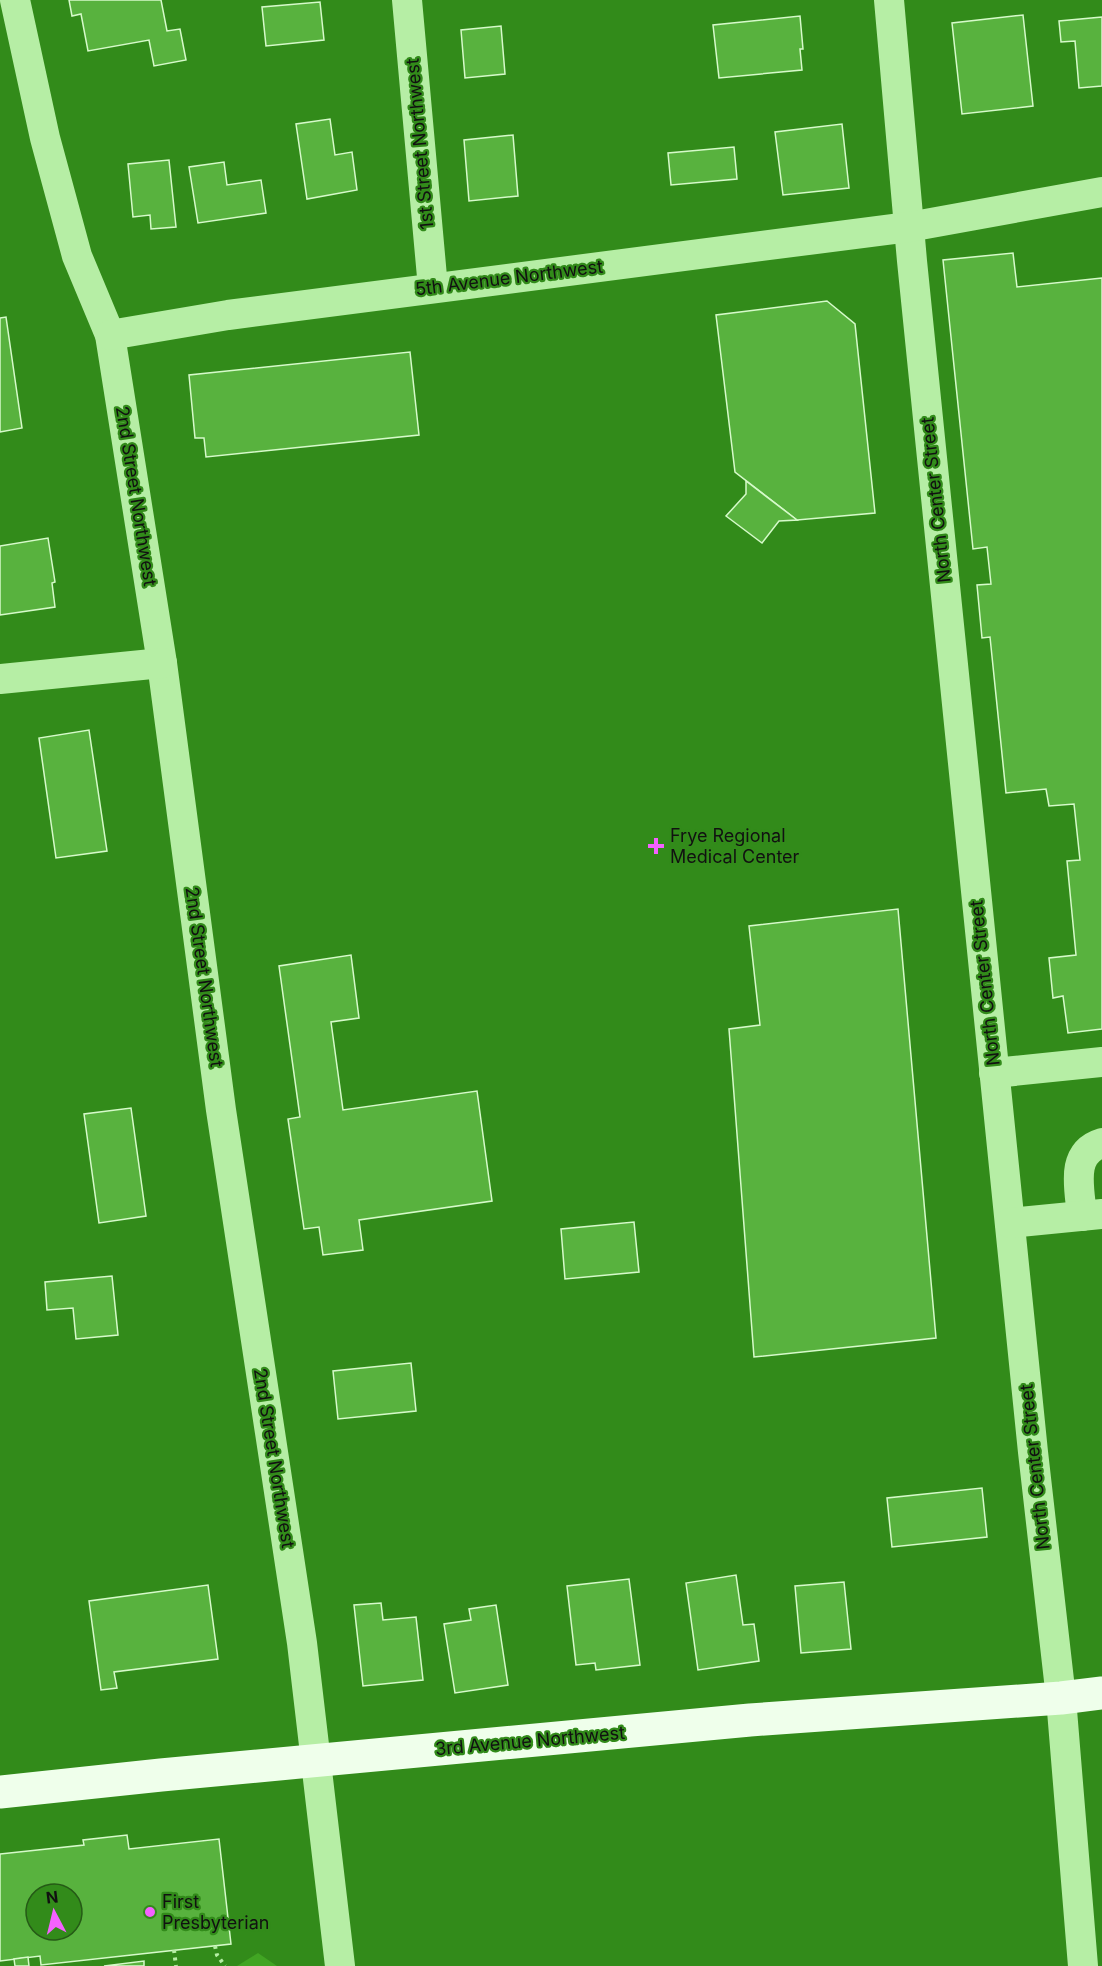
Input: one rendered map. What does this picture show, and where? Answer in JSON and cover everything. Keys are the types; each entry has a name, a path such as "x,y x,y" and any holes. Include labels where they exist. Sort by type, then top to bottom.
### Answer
{"main road":[{"name":"3rd Avenue Northwest","path":"0,1792 750,1720 1061,1698 1102,1693"}],"street":[{"name":"2nd Street Northwest","path":"15,0 45,138 77,256 110,335 162,663 223,1121 302,1643 340,1966"},
{"name":"1st Street Northwest","path":"407,0 433,288"},
{"name":"North Center Street","path":"889,0 909,227 994,1073 1061,1698 1083,1966"},
{"name":"5th Avenue Northwest","path":"110,335 228,315 909,227 1102,192"},
{"path":"0,679 162,663"},
{"path":"994,1073 1102,1062"},
{"path":"1010,1224 1092,1215 1079,1171 1081,1159 1089,1148 1102,1143"}],"path":[{"path":"215,1946 217,1955 225,1966"},
{"path":"174,1950 176,1966"}],"green space":[{"path":"258,1953 277,1966 237,1966"}],"building":[{"path":"69,0 161,0 167,31 180,29 186,60 154,66 149,40 88,51 81,14 72,16"},
{"path":"320,2 324,40 266,46 262,7"},
{"path":"1023,15 1033,106 962,114 952,23"},
{"path":"800,16 802,70 719,78 713,25"},
{"path":"1102,17 1102,86 1079,88 1075,41 1061,42 1059,21"},
{"path":"501,26 505,74 465,78 461,30"},
{"path":"330,119 335,155 352,152 357,190 307,199 296,124"},
{"path":"842,124 849,188 783,195 775,132"},
{"path":"513,135 518,196 469,201 464,140"},
{"path":"734,147 737,179 671,185 668,153"},
{"path":"169,160 176,227 151,229 150,215 133,217 128,164"},
{"path":"224,162 227,185 261,180 266,213 198,223 189,167"},
{"path":"1013,253 1017,287 1102,278 1102,1029 1068,1033 1063,996 1053,998 1049,958 1076,955 1067,861 1080,860 1074,804 1049,806 1046,789 1006,793 990,637 982,638 977,585 991,584 987,547 973,549 943,260"},
{"path":"827,301 855,324 875,513 797,520 735,472 716,315"},
{"path":"6,317 22,428 0,432 0,318"},
{"path":"410,352 419,435 206,457 204,438 195,438 189,375"},
{"path":"746,481 797,520 779,521 762,543 726,516 746,494"},
{"path":"48,538 55,582 52,583 55,607 0,615 0,546"},
{"path":"89,730 107,851 56,858 39,738"},
{"path":"898,909 936,1338 754,1357 729,1029 760,1025 749,926"},
{"path":"351,955 359,1018 331,1022 343,1110 477,1091 492,1201 359,1220 363,1250 323,1255 319,1227 304,1229 288,1119 300,1117 279,966"},
{"path":"131,1108 146,1216 99,1223 84,1114"},
{"path":"634,1222 639,1272 565,1279 561,1229"},
{"path":"112,1276 118,1335 76,1339 73,1308 47,1310 45,1282"},
{"path":"411,1363 416,1411 338,1419 333,1371"},
{"path":"982,1488 987,1537 892,1547 887,1498"},
{"path":"736,1575 743,1625 754,1624 759,1661 698,1670 686,1583"},
{"path":"629,1579 640,1665 596,1670 595,1663 576,1665 567,1586"},
{"path":"844,1582 851,1649 801,1653 795,1586"},
{"path":"208,1585 218,1659 114,1672 117,1688 101,1690 89,1601"},
{"path":"381,1603 383,1620 416,1617 423,1680 363,1686 354,1605"},
{"path":"496,1605 508,1685 455,1693 444,1624 471,1620 469,1609"},
{"name":"First Presbyterian","path":"127,1835 129,1849 219,1839 231,1944 41,1965 40,1956 0,1961 0,1854 84,1845 83,1840"},
{"path":"28,1957 29,1966 15,1966 14,1959"},
{"path":"144,1961 144,1966 104,1966"}],"place":[{"name":"Frye Regional Medical Center","path":"656,846"},
{"name":"First Presbyterian","path":"150,1912"}]}
